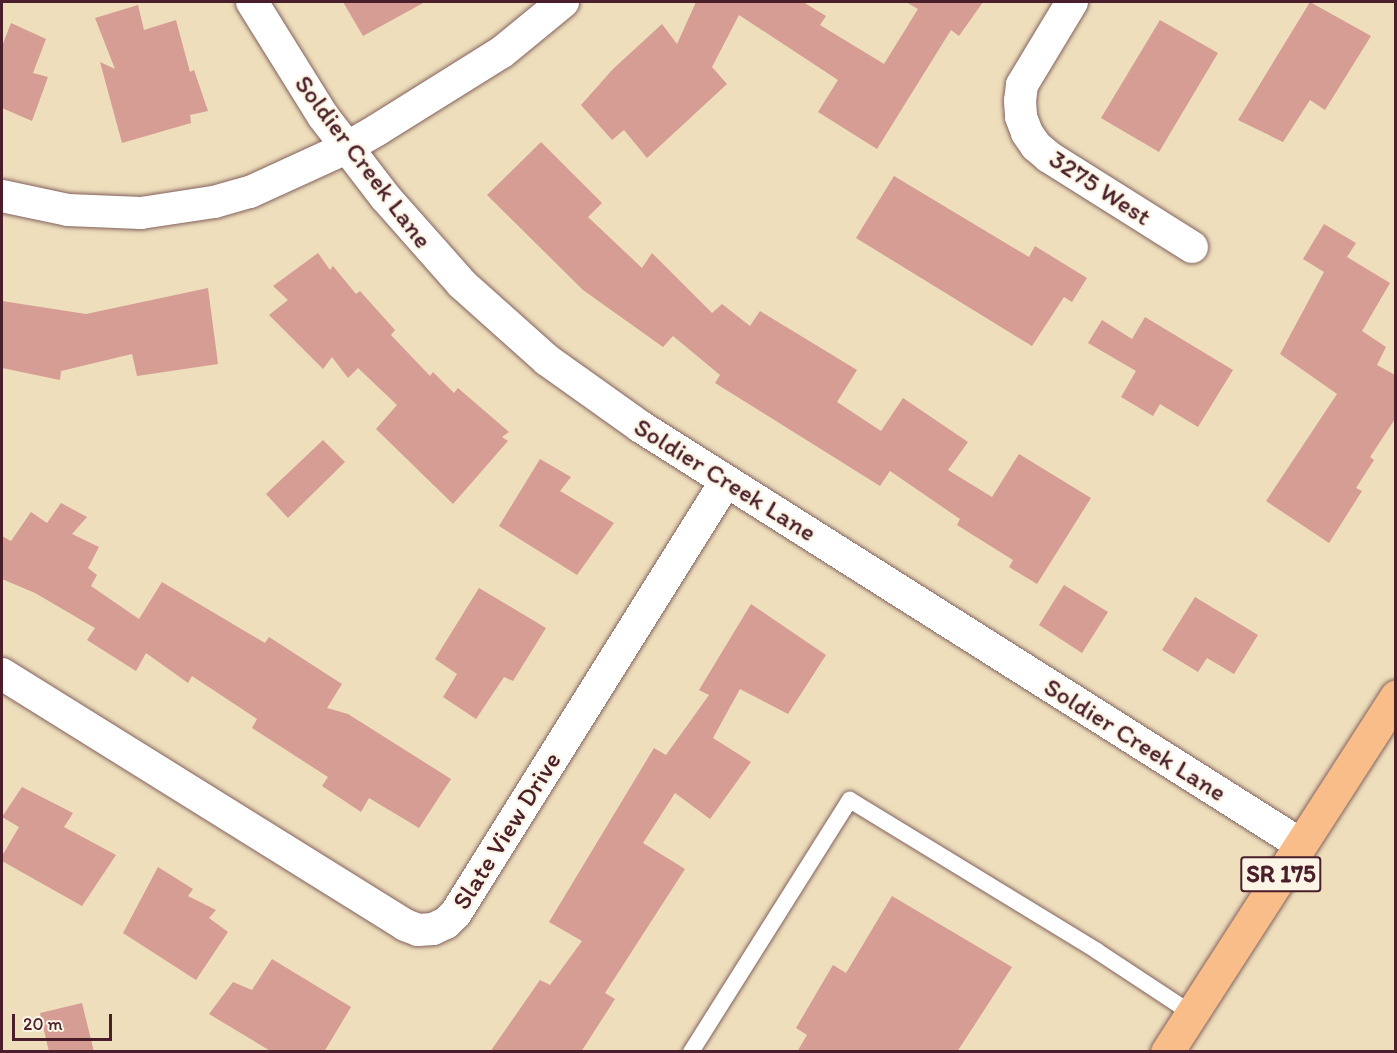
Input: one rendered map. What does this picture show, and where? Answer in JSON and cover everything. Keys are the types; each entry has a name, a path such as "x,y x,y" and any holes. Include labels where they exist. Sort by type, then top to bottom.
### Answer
{"main road":[{"name":"SR 175","path":"1167,1052 1395,696"}],"street":[{"name":"Soldier Creek Lane","path":"252,2 293,71 346,148 422,242 504,323 593,395 1300,844"},
{"path":"2,196 41,206 104,213 178,209 250,192 346,148 501,52 563,2"},
{"name":"3275 West","path":"1072,2 1022,85 1021,117 1027,133 1036,146 1049,157 1192,247"},
{"name":"Slate View Drive","path":"2,674 405,925 418,930 433,929 446,923 456,913 726,481"}],"lane":[{"path":"691,1052 850,801 1097,951 1191,1013"}],"building":[{"path":"343,2 425,2 363,36"},
{"path":"696,2 803,2 826,16 820,25 884,64 918,9 906,2 983,2 959,36 951,30 877,149 818,112 838,80 739,15 712,67 727,84 647,158 624,130 612,140 581,105 613,69 662,24 677,44"},
{"path":"1310,2 1371,36 1325,110 1310,100 1283,142 1238,120"},
{"path":"138,5 144,30 176,20 190,72 194,70 208,111 190,115 191,123 122,143 100,62 115,69 95,18"},
{"path":"1160,20 1218,53 1159,152 1101,118"},
{"path":"11,23 46,39 33,73 48,77 32,121 2,108 2,46"},
{"path":"541,142 602,203 588,217 642,268 652,253 712,313 722,304 750,326 760,311 857,370 837,402 881,431 903,398 968,442 948,470 992,497 1019,454 1091,498 1037,584 1009,567 1013,560 957,525 960,519 890,471 880,486 715,383 720,375 673,336 663,347 583,290 487,195"},
{"path":"894,176 1029,257 1035,246 1087,278 1072,302 1064,297 1032,346 856,238"},
{"path":"1324,224 1356,243 1347,257 1390,283 1362,331 1386,347 1377,365 1395,375 1395,419 1370,457 1374,460 1356,488 1362,491 1329,543 1266,501 1337,394 1280,354 1324,272 1303,259"},
{"path":"318,253 330,270 333,266 356,294 360,291 395,330 391,335 430,376 433,372 454,393 458,388 509,432 502,437 508,441 453,504 376,429 397,405 358,368 348,378 332,357 323,369 269,315 288,300 273,286"},
{"path":"208,288 218,364 137,376 132,354 61,371 60,380 2,368 2,301 86,314"},
{"path":"1145,317 1233,370 1198,427 1160,404 1153,416 1121,397 1136,371 1088,343 1102,320 1132,339"},
{"path":"323,440 345,462 288,518 266,494"},
{"path":"540,459 571,477 560,491 614,523 577,575 499,526"},
{"path":"61,503 87,517 72,534 99,547 88,568 97,575 91,586 139,619 162,582 265,643 269,637 342,684 327,708 348,714 451,779 419,828 369,798 361,812 322,786 328,777 252,728 257,719 192,676 188,683 146,653 136,671 87,640 95,628 35,593 2,579 2,536 11,541 31,512 47,523"},
{"path":"1064,585 1108,612 1082,653 1039,625"},
{"path":"479,588 546,628 513,681 504,677 476,719 443,697 457,674 435,659"},
{"path":"1195,597 1258,635 1234,674 1207,658 1198,672 1162,650"},
{"path":"751,604 826,655 788,714 740,689 713,738 751,762 710,819 675,793 643,843 685,869 605,993 615,999 581,1052 490,1052 540,980 550,985 582,941 549,922 654,748 666,755 709,695 699,690"},
{"path":"22,787 73,813 64,827 116,855 82,906 2,861 2,856 19,827 2,817"},
{"path":"158,867 193,889 188,896 216,910 209,918 228,932 196,980 123,933"},
{"path":"892,896 1012,967 957,1052 797,1052 807,1035 796,1028 833,965 846,973"},
{"path":"272,959 351,1007 324,1052 272,1052 209,1014 233,982 252,990"},
{"path":"82,1003 94,1052 49,1052 40,1013"}]}
